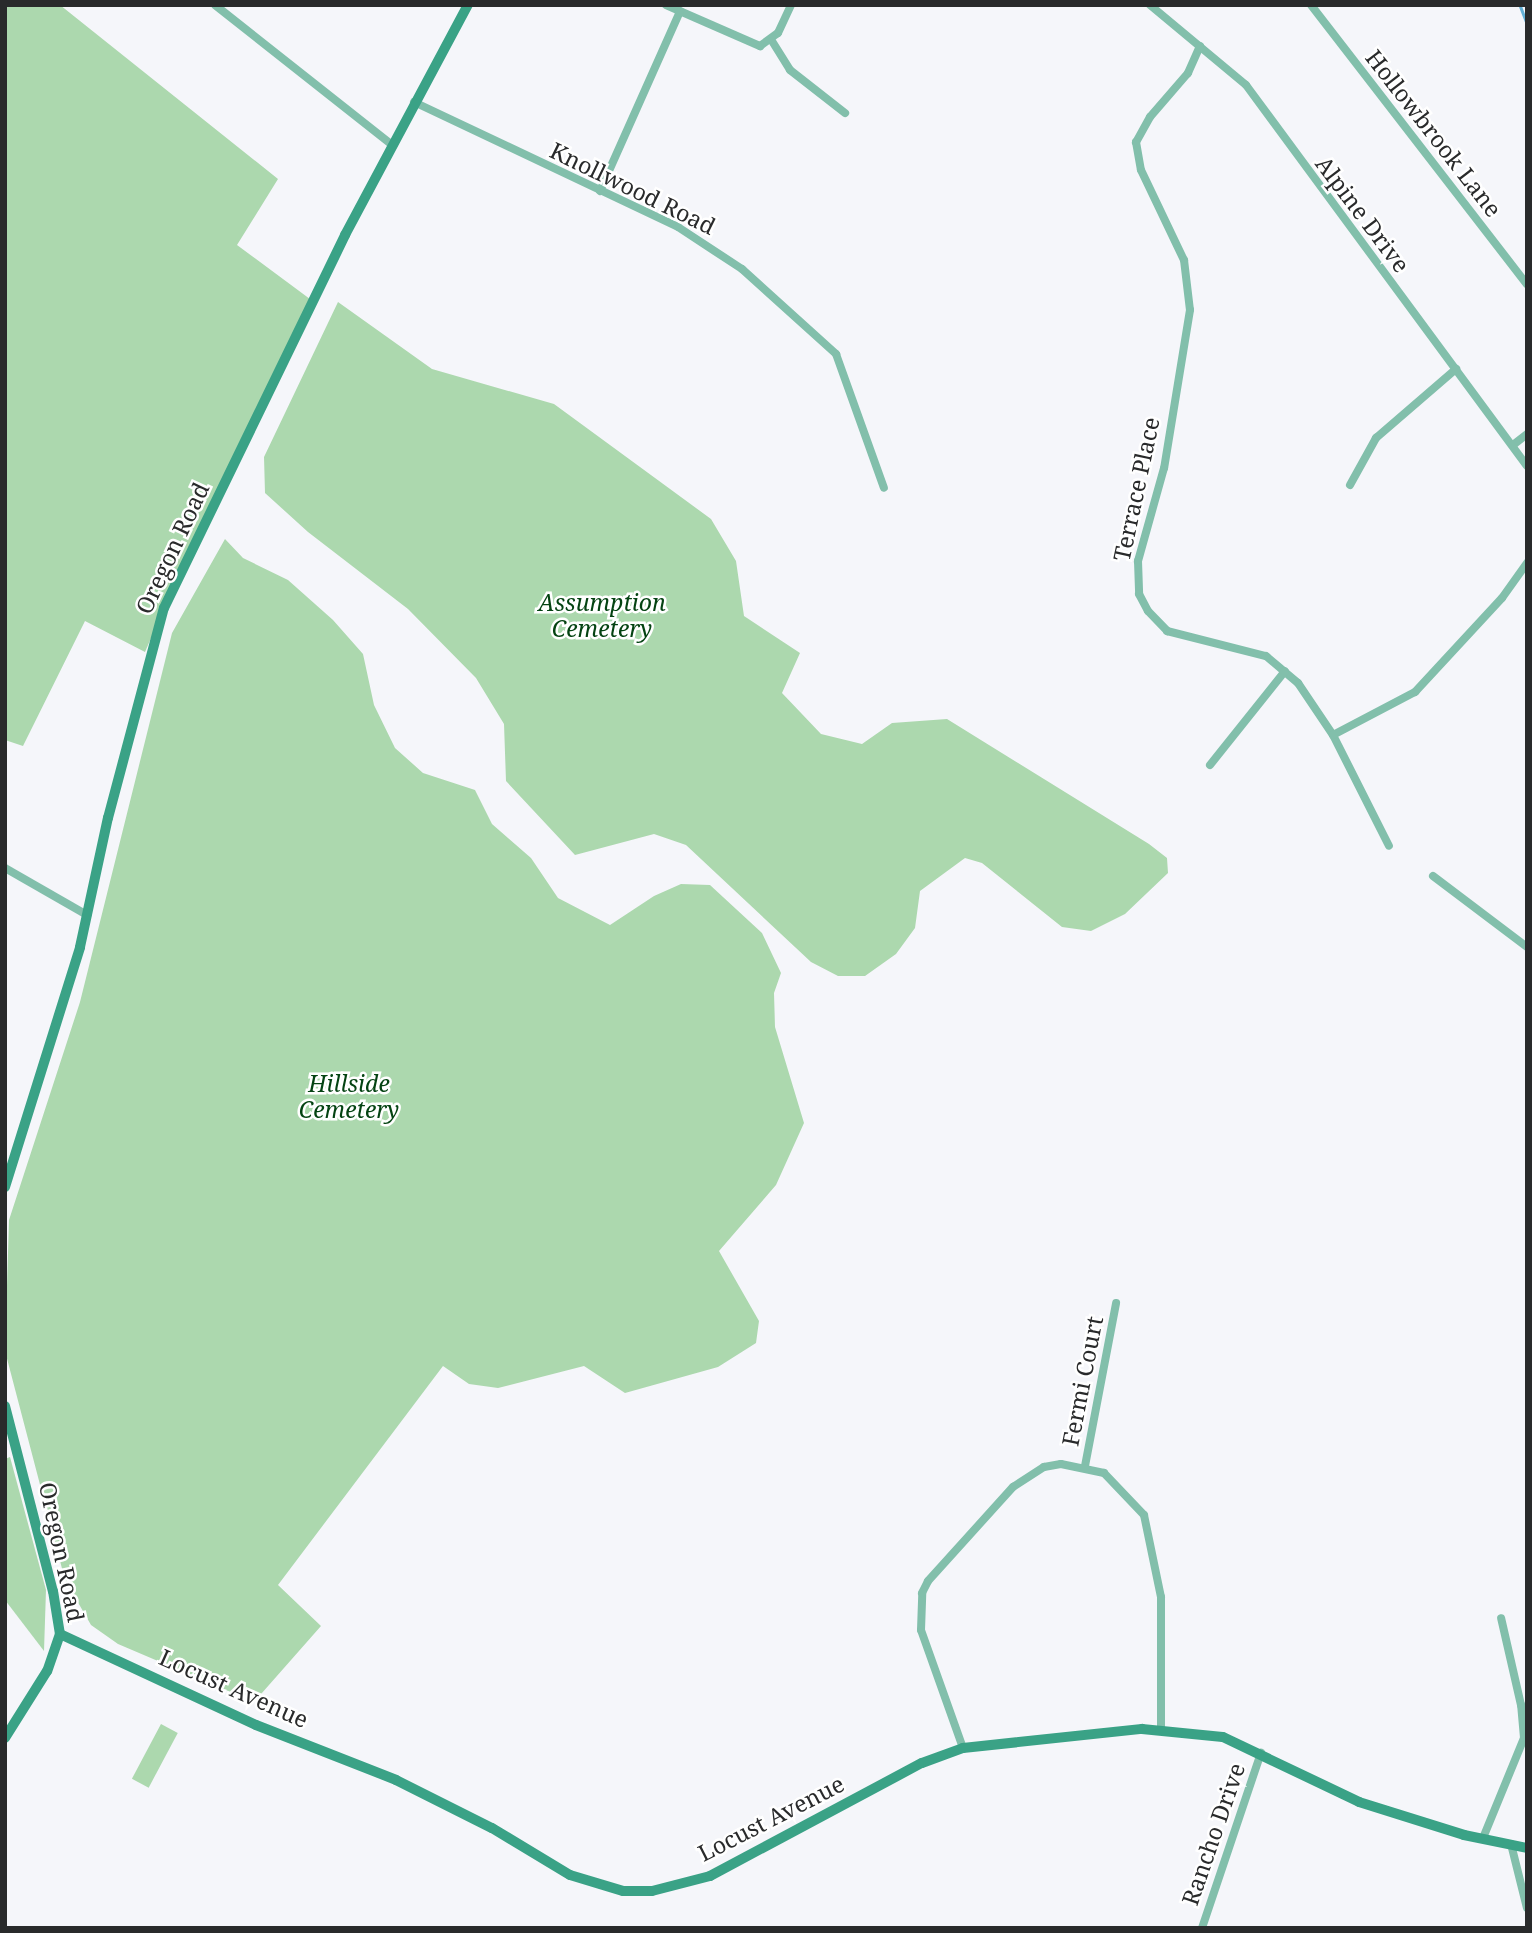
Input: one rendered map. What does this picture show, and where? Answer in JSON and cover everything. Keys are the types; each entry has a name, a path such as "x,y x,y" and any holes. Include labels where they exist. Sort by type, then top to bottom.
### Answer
{"street":[{"path":"215,5 391,144"},
{"name":"Oregon Road","path":"6,1184 56,1034 146,664 164,608 391,144 468,5"},
{"path":"666,5 760,46 772,41 791,5"},
{"name":"Alpine Drive","path":"1150,5 1200,46 1260,103 1296,158 1527,466"},
{"name":"Hollowbrook Lane","path":"1311,5 1527,285"},
{"path":"600,191 680,11"},
{"path":"772,41 790,70 845,113"},
{"name":"Terrace Place","path":"1200,46 1188,73 1150,117 1136,142 1140,170 1184,260 1190,310 1164,467 1137,580 1147,611 1167,631 1244,647 1285,671 1312,700 1333,735 1389,846"},
{"name":"Knollwood Road","path":"414,102 678,227 717,251 828,345 836,355 884,488"},
{"path":"1350,485 1376,438 1456,369"},
{"path":"1513,445 1527,434"},
{"path":"1333,735 1415,692 1502,598 1527,563"},
{"path":"1210,765 1285,671"},
{"path":"5,868 87,915"},
{"path":"1433,876 1527,947"},
{"name":"Fermi Court","path":"1085,1466 1116,1303"},
{"name":"Oregon Road","path":"5,1406 9,1442 53,1591 60,1634 47,1671 5,1738"},
{"path":"963,1748 921,1630 922,1593 937,1571 1030,1474 1061,1464 1085,1466 1117,1483 1144,1515 1161,1597 1161,1730"},
{"path":"1483,1838 1524,1738 1521,1705 1501,1618"},
{"name":"Locust Avenue","path":"60,1634 256,1725 396,1780 492,1828 570,1875 623,1891 652,1891 710,1876 922,1763 963,1748 1161,1730 1223,1737 1359,1802 1527,1848"},
{"name":"Rancho Drive","path":"1202,1928 1261,1753"},
{"path":"1511,1844 1527,1908"}],"green space":[{"path":"5,5 60,5 278,179 237,245 314,302 177,578 145,652 85,621 23,746 5,740"},
{"name":"Assumption Cemetery","path":"338,302 432,369 554,404 711,519 736,561 744,616 800,653 782,693 821,734 862,744 892,723 947,719 1149,844 1167,858 1168,873 1125,914 1091,931 1062,927 982,863 965,858 920,891 915,928 896,954 865,976 838,976 811,962 686,845 654,834 575,855 506,781 504,724 476,678 408,609 308,532 265,493 264,457"},
{"name":"Hillside Cemetery","path":"225,539 243,558 288,580 333,620 363,654 374,705 395,748 423,773 475,790 492,824 531,858 558,898 610,925 654,896 681,884 710,885 762,933 781,973 774,993 775,1027 804,1123 776,1185 719,1251 759,1321 756,1343 718,1367 625,1393 584,1366 498,1388 469,1384 443,1366 278,1585 321,1626 254,1702 118,1644 91,1625 65,1580 5,1351 9,1220 80,1002 172,633"},
{"path":"10,1457 46,1590 44,1651 5,1600 5,1459"},
{"path":"161,1724 178,1733 149,1788 132,1779"}],"waterway":[{"path":"1520,5 1527,23"}]}
